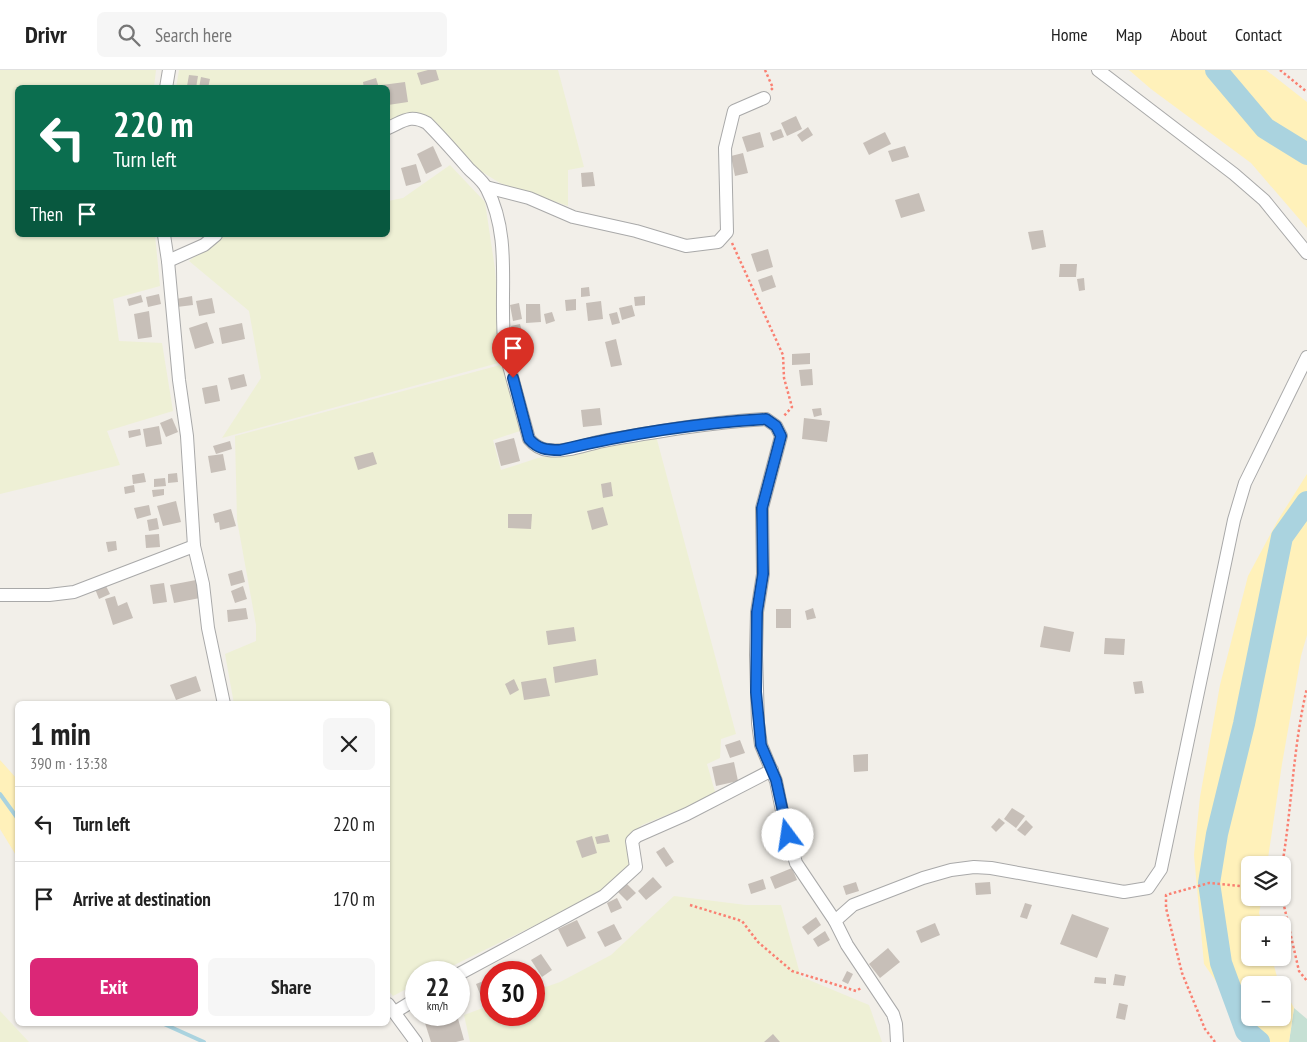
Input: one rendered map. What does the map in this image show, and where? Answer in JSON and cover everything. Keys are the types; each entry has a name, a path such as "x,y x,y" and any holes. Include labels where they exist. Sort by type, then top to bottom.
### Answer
{"street":[{"path":"166,85 169,70"},
{"path":"1098,70 1198,146 1264,200 1307,252"},
{"path":"486,187 529,198 573,217 636,231 686,246 718,242 727,232 725,148 734,111 764,98"},
{"path":"390,127 408,119 417,118 427,124 486,187 495,209 501,234 504,280 503,337 505,351 529,439 536,446 547,450 560,450 636,435 744,420 766,419 776,426 781,436 762,508 763,574 757,612 756,692 761,745 776,780 784,821 796,863 835,921 871,983 893,1014 896,1024 897,1042"},
{"path":"164,237 179,380 188,436 194,546 203,584 208,628 223,701"},
{"path":"168,261 204,245 214,237"},
{"path":"835,921 853,905 923,878 951,870 974,867 1001,869 1124,892 1148,888 1160,869 1234,520 1245,484 1307,357"},
{"path":"0,595 49,595 74,592 194,546"},
{"path":"470,968 604,896 636,867 632,841 637,836 687,814 772,770"},
{"path":"405,1003 391,1008 416,1042"}],"path":[{"path":"764,98 772,88 765,70"},
{"path":"1280,70 1307,92"},
{"path":"727,232 783,355 784,378 792,407 776,426"},
{"path":"1284,856 1288,831 1294,758 1307,688"},
{"path":"1215,1042 1205,1029 1182,972 1166,908 1166,894 1209,883 1241,886"},
{"path":"690,905 742,921 758,942 792,971 856,991 871,983"},
{"path":"1284,906 1299,971 1307,981"}],"green space":[{"path":"0,70 156,70 154,85 15,85 15,237 155,237 160,286 113,299 119,341 162,343 173,411 107,431 120,465 0,494"},
{"path":"179,70 558,70 584,167 568,170 568,206 500,183 469,164 434,123 390,125 390,85 176,85"},
{"path":"450,165 485,202 495,269 502,362 222,438 261,378 249,311 189,261 219,237 390,237 390,201 403,198"},
{"path":"504,364 520,431 493,440 501,470 538,458 656,436 736,734 721,739 720,758 707,764 716,795 642,825 625,841 630,867 603,889 560,913 462,961 405,961 405,990 393,996 390,992 390,701 233,701 225,654 256,641 256,625 237,520 235,436"},
{"path":"674,896 746,905 781,905 802,981 802,977 869,1005 882,1042 470,1042 466,1026 470,1026 470,1013 480,1009 480,1026 545,1026 545,987 560,982 611,955"},
{"path":"1294,1008 1307,1019 1307,1042 1289,1042"},
{"path":"0,1011 29,1042 0,1042"}],"sand":[{"path":"1129,70 1266,70 1307,102 1307,228 1251,163 1151,89"},
{"path":"1307,474 1307,635 1301,656 1282,764 1268,856 1241,856 1241,906 1260,906 1260,916 1241,916 1241,966 1274,966 1277,976 1241,976 1241,1017 1204,964 1194,855 1200,797 1220,685 1248,576 1278,520"},
{"path":"0,760 15,777 15,854 0,829"},
{"path":"1291,1002 1294,1008 1289,1042 1258,1042 1247,1026 1291,1026"}],"building":[{"path":"436,70 439,80 421,85 417,73"},
{"path":"189,75 198,76 196,85 187,85"},
{"path":"201,77 210,79 209,85 200,85"},
{"path":"376,78 378,85 364,85 363,82"},
{"path":"405,82 408,102 390,105 390,85 382,85"},
{"path":"796,116 802,129 787,136 781,123"},
{"path":"808,127 813,135 802,142 797,135"},
{"path":"781,129 784,137 773,141 770,133"},
{"path":"760,132 764,147 747,152 742,137"},
{"path":"885,132 891,144 869,155 863,143"},
{"path":"433,146 442,166 426,174 417,154"},
{"path":"905,146 909,157 892,162 888,151"},
{"path":"743,153 748,173 735,176 731,156"},
{"path":"416,164 421,182 406,186 401,168"},
{"path":"593,172 595,186 582,187 581,173"},
{"path":"919,193 925,211 901,218 895,200"},
{"path":"1043,230 1046,247 1032,250 1028,232"},
{"path":"768,249 773,267 757,272 751,254"},
{"path":"1060,264 1077,264 1076,277 1059,277"},
{"path":"772,275 776,287 762,292 758,280"},
{"path":"1084,278 1085,290 1079,291 1077,279"},
{"path":"589,287 590,296 581,297 581,288"},
{"path":"159,294 161,304 148,307 146,297"},
{"path":"141,295 143,302 129,306 127,299"},
{"path":"192,296 193,305 177,307 176,299"},
{"path":"645,296 645,305 635,306 634,297"},
{"path":"212,298 215,313 199,316 196,301"},
{"path":"576,299 576,310 566,311 565,300"},
{"path":"601,301 603,319 588,321 586,303"},
{"path":"519,303 522,319 513,321 510,305"},
{"path":"526,304 540,304 541,322 526,323"},
{"path":"632,305 635,316 622,320 619,308"},
{"path":"149,311 152,337 138,339 134,314"},
{"path":"552,312 555,321 546,324 544,314"},
{"path":"617,312 620,323 612,325 609,314"},
{"path":"207,322 214,343 195,349 189,328"},
{"path":"242,323 245,339 222,344 219,328"},
{"path":"520,324 523,336 514,338 511,326"},
{"path":"616,339 622,365 611,367 605,342"},
{"path":"810,353 810,364 792,365 792,354"},
{"path":"812,369 813,385 801,386 799,370"},
{"path":"244,374 247,386 231,390 228,378"},
{"path":"217,385 220,401 205,404 202,388"},
{"path":"600,408 602,425 583,427 581,410"},
{"path":"821,408 822,415 814,417 812,409"},
{"path":"172,418 178,432 166,437 160,423"},
{"path":"804,418 830,421 827,442 802,439"},
{"path":"159,426 162,444 146,447 143,429"},
{"path":"140,429 141,435 129,438 128,431"},
{"path":"514,438 520,461 501,466 495,443"},
{"path":"230,441 232,449 216,454 213,446"},
{"path":"373,452 377,464 358,470 354,457"},
{"path":"223,454 226,470 211,473 208,456"},
{"path":"144,473 146,482 133,484 132,475"},
{"path":"177,473 178,482 168,483 168,474"},
{"path":"165,478 166,486 154,487 154,479"},
{"path":"611,482 613,496 603,498 601,484"},
{"path":"134,485 135,492 125,494 124,487"},
{"path":"164,489 164,495 153,497 152,490"},
{"path":"176,501 181,522 163,526 157,506"},
{"path":"149,505 151,515 137,519 134,508"},
{"path":"603,507 608,525 592,530 587,511"},
{"path":"231,509 236,526 220,530 219,522 215,523 213,514"},
{"path":"508,514 532,514 531,529 508,528"},
{"path":"157,518 159,529 149,531 147,520"},
{"path":"159,534 160,547 146,548 145,535"},
{"path":"116,541 117,550 108,552 106,542"},
{"path":"242,570 245,582 231,586 228,574"},
{"path":"196,580 200,598 174,603 170,585"},
{"path":"164,583 167,602 153,604 150,585"},
{"path":"105,584 110,594 99,599 95,589"},
{"path":"243,586 247,599 235,603 231,591"},
{"path":"115,596 118,606 127,602 133,618 113,625 105,599"},
{"path":"246,608 248,619 228,622 227,610"},
{"path":"813,608 816,618 807,620 805,611"},
{"path":"776,609 791,609 791,628 776,628"},
{"path":"1044,626 1074,632 1070,652 1040,647"},
{"path":"574,627 576,641 548,645 546,631"},
{"path":"1105,638 1125,639 1124,655 1104,654"},
{"path":"596,659 598,675 555,683 553,667"},
{"path":"196,676 201,691 176,700 170,685"},
{"path":"546,678 550,696 524,700 521,682"},
{"path":"514,679 519,690 510,695 505,684"},
{"path":"1142,681 1144,693 1135,694 1133,682"},
{"path":"740,740 745,753 730,758 725,745"},
{"path":"868,754 868,771 854,772 853,755"},
{"path":"734,762 738,781 716,786 712,767"},
{"path":"1012,808 1025,816 1016,828 1004,819"},
{"path":"999,818 1005,823 996,832 991,827"},
{"path":"1026,820 1033,827 1025,836 1017,830"},
{"path":"608,834 610,842 597,844 595,837"},
{"path":"592,836 597,853 582,858 576,841"},
{"path":"664,847 674,862 666,867 656,852"},
{"path":"792,868 797,880 775,889 770,877"},
{"path":"653,877 662,887 646,900 638,891"},
{"path":"763,879 766,889 751,894 748,884"},
{"path":"856,882 859,891 846,895 843,886"},
{"path":"990,882 991,894 976,895 975,883"},
{"path":"627,884 636,893 627,901 618,892"},
{"path":"617,898 622,908 611,913 607,903"},
{"path":"1025,903 1032,905 1027,919 1020,917"},
{"path":"1072,914 1109,928 1097,958 1060,944"},
{"path":"816,917 821,925 808,935 802,927"},
{"path":"577,920 586,938 567,947 558,929"},
{"path":"935,923 940,935 921,943 916,931"},
{"path":"614,924 622,939 605,947 597,932"},
{"path":"825,931 830,940 818,947 813,939"},
{"path":"888,948 900,962 880,978 869,964"},
{"path":"541,954 552,970 545,975 545,961 531,960"},
{"path":"847,971 853,974 848,984 842,981"},
{"path":"1115,974 1126,976 1124,986 1113,985"},
{"path":"1095,977 1106,978 1106,984 1094,983"},
{"path":"480,982 480,994 476,984"},
{"path":"1119,1003 1128,1005 1125,1020 1116,1018"},
{"path":"426,1026 460,1026 464,1040 456,1042 431,1042"},
{"path":"773,1034 780,1042 764,1042"}],"waterway":[{"path":"1216,70 1265,128 1307,154"},
{"path":"1259,1042 1246,1031 1221,963 1209,883 1217,834 1244,724 1282,537 1307,502"},
{"path":"0,794 15,815"},
{"path":"168,1026 204,1042"}],"route":[{"path":"513,378 529,439 536,446 547,450 560,450 636,435 744,420 766,419 776,426 781,436 762,508 763,574 757,612 756,692 761,745 776,780 788,835"}]}
